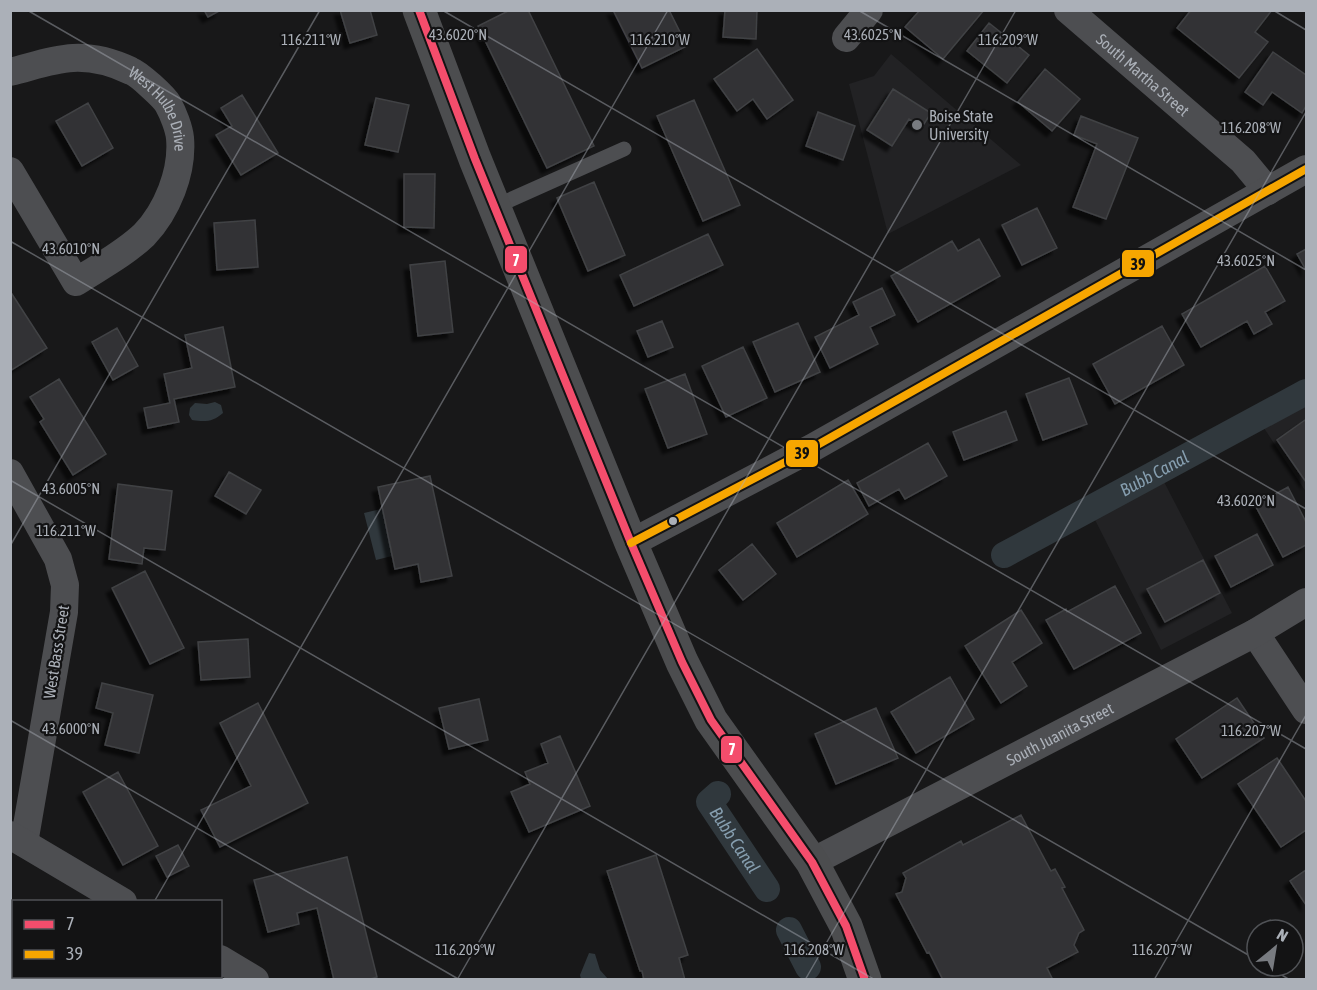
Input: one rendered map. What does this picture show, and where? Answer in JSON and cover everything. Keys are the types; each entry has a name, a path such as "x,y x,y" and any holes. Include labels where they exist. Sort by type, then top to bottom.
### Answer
{"street":[{"path":"418,10 494,207 682,662 711,720 812,862 846,926 865,980"},
{"path":"846,38 869,10"},
{"name":"South Martha Street","path":"1068,10 1243,161 1268,190"},
{"name":"West Hulbe Drive","path":"10,72 47,62 74,58 103,61 133,71 167,102 180,136 180,160 173,185 160,212 145,233 125,251 76,282 10,171"},
{"path":"631,543 832,436 1306,169"},
{"name":"West Bass Street","path":"10,473 58,559 65,585 64,612 17,839"},
{"name":"South Juanita Street","path":"812,862 1256,633 1306,602"},
{"path":"1256,633 1306,711"},
{"path":"17,839 120,900"},
{"path":"222,960 255,980"}],"lane":[{"path":"494,207 624,149"}],"shaded area":[{"name":"Boise State University","path":"891,54 1021,165 888,234 849,84 874,76"},
{"path":"215,402 221,405 223,413 209,421 192,420 189,415 190,408 195,403"},
{"path":"1306,402 1306,492 1262,425"},
{"path":"1161,476 1232,613 1161,650 1091,512"},
{"path":"385,508 396,555 376,560 364,513"},
{"path":"589,953 595,954 600,970 608,979 581,979 580,975"}],"building":[{"path":"204,10 221,10 208,17"},
{"path":"340,10 370,10 377,35 350,43"},
{"path":"510,10 528,10 594,146 547,168 478,26"},
{"path":"613,10 669,10 687,46 642,68"},
{"path":"725,10 757,10 756,39 723,37"},
{"path":"920,10 984,10 943,59 905,27"},
{"path":"1191,10 1272,10 1255,32 1268,42 1239,78 1177,28"},
{"path":"989,23 1029,55 1007,83 967,51"},
{"path":"757,49 793,100 767,119 753,99 737,111 714,79"},
{"path":"1273,52 1306,75 1306,106 1302,113 1272,92 1263,105 1245,92"},
{"path":"1045,69 1080,99 1052,131 1018,102"},
{"path":"893,89 931,113 922,127 909,119 892,146 867,130"},
{"path":"242,95 278,153 241,175 216,135 232,126 221,108"},
{"path":"376,98 409,105 398,152 365,145"},
{"path":"694,100 740,205 703,221 657,116"},
{"path":"88,103 113,148 82,166 56,121"},
{"path":"818,112 855,126 843,160 806,146"},
{"path":"1081,116 1138,138 1106,219 1073,207 1097,144 1074,135"},
{"path":"404,174 435,174 434,228 404,227"},
{"path":"594,182 625,255 588,271 557,198"},
{"path":"1037,208 1057,248 1022,265 1002,225"},
{"path":"255,220 258,267 217,270 214,223"},
{"path":"708,234 723,265 634,306 620,275"},
{"path":"979,239 1000,276 918,322 891,276 952,241 958,251"},
{"path":"1306,249 1306,270 1297,254"},
{"path":"445,261 453,332 418,336 410,265"},
{"path":"1265,266 1285,301 1265,312 1272,324 1254,334 1247,321 1201,347 1182,314"},
{"path":"882,288 895,315 870,327 878,344 830,368 815,337 859,315 853,302"},
{"path":"10,291 47,348 10,371"},
{"path":"662,321 673,347 648,357 637,331"},
{"path":"798,323 820,372 775,392 753,342"},
{"path":"1162,326 1184,365 1115,404 1093,364"},
{"path":"223,327 235,387 174,399 179,422 148,428 144,408 170,403 164,374 192,368 185,335"},
{"path":"117,328 138,366 113,380 92,342"},
{"path":"743,347 767,398 726,417 702,366"},
{"path":"685,374 707,434 668,448 645,389"},
{"path":"1069,378 1087,424 1043,440 1026,394"},
{"path":"59,379 106,454 73,475 40,422 44,419 30,397"},
{"path":"1006,411 1017,440 964,460 953,432"},
{"path":"1305,420 1306,422 1306,482 1277,440"},
{"path":"928,443 947,476 905,499 899,489 869,506 857,483"},
{"path":"229,472 261,490 246,514 215,496"},
{"path":"430,476 452,576 421,582 418,564 395,569 378,487"},
{"path":"848,480 868,514 797,557 777,523"},
{"path":"118,484 172,491 165,550 144,548 142,564 109,559"},
{"path":"1288,487 1306,522 1306,545 1283,557 1255,505"},
{"path":"1257,534 1273,565 1231,587 1215,556"},
{"path":"752,544 776,574 743,600 719,570"},
{"path":"1203,560 1220,593 1165,622 1147,589"},
{"path":"145,571 184,648 150,664 112,588"},
{"path":"1115,586 1141,633 1074,669 1046,620 1066,609 1067,612"},
{"path":"1021,610 1042,643 1012,662 1027,686 1001,703 965,646"},
{"path":"248,639 250,677 201,680 198,642"},
{"path":"950,677 974,719 916,753 891,712"},
{"path":"102,683 153,695 139,753 105,745 113,713 96,708"},
{"path":"1237,698 1264,738 1202,778 1176,739"},
{"path":"479,699 488,740 449,749 439,708"},
{"path":"258,703 308,803 220,847 201,810 251,786 220,723"},
{"path":"876,708 898,758 836,784 815,734"},
{"path":"560,736 590,806 529,832 511,792 530,784 525,772 548,763 541,744"},
{"path":"1277,758 1306,801 1306,830 1281,847 1238,784"},
{"path":"118,772 158,846 123,865 83,792"},
{"path":"1021,815 1051,871 1055,869 1065,887 1062,888 1084,930 1079,933 1074,945 1078,952 1047,968 1053,980 943,980 896,894 902,892 906,878 903,873 961,841 963,845"},
{"path":"178,845 189,866 167,877 156,856"},
{"path":"656,855 688,955 679,958 685,980 644,980 607,871"},
{"path":"347,857 377,977 367,980 334,980 317,908 297,913 299,924 268,932 254,880"},
{"path":"1306,870 1306,905 1290,881"},
{"path":"10,906 12,906 12,926 10,929"},
{"path":"68,978 123,978 122,980 71,980"}],"waterway":[{"name":"Bubb Canal","path":"1004,555 1306,392"},
{"name":"Bubb Canal","path":"718,794 709,802 767,889"},
{"name":"Bubb Canal","path":"789,930 808,967"}],"transit line":[{"name":"7","path":"419,10 475,159 631,543 682,662 711,720 812,862 846,926 865,980"},
{"name":"39","path":"631,543 812,448 1306,169"}],"place":[{"name":"Boise State University","path":"917,125"}]}
